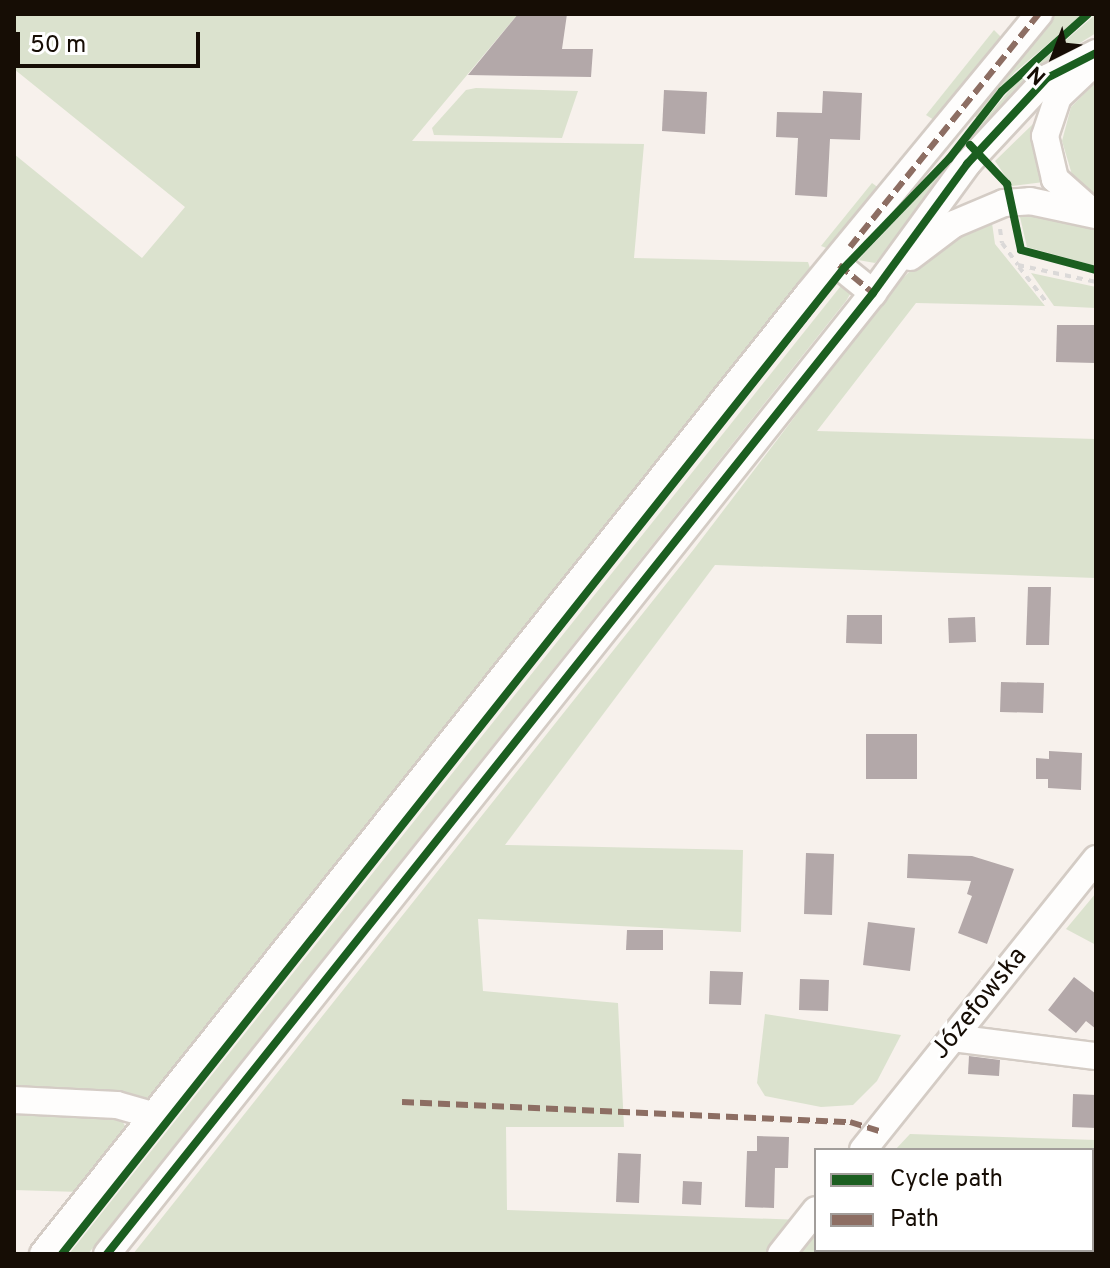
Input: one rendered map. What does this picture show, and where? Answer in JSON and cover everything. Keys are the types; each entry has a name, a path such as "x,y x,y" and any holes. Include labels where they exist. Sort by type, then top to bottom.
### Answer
{"street":[{"path":"43,1254 809,293 1039,14"},
{"path":"107,1254 873,293 982,146 1047,78 1096,53"},
{"path":"1096,62 1058,97 1045,136 1055,179 1096,214"},
{"path":"873,293 933,238 997,205 1030,201 1096,214"},
{"path":"836,263 873,293"},
{"name":"Józefowska","path":"865,1148 1096,859"},
{"path":"953,1038 1096,1056"},
{"path":"14,1100 117,1105 156,1116"},
{"path":"781,1254 814,1213"}],"path":[{"path":"1018,243 1034,256 1096,270"},
{"path":"1018,265 1047,303"}],"green space":[{"path":"14,14 518,14 412,141 644,144 634,258 808,262 811,271 151,1100 14,1094 14,154 142,258 185,207 14,69"},
{"path":"1051,14 1083,14 1015,72 977,118 972,114"},
{"path":"1096,14 1096,33 1048,63 976,144 978,128 1013,86"},
{"path":"994,30 1001,37 934,120 926,115"},
{"path":"1096,82 1096,198 1073,178 1062,141 1071,107"},
{"path":"466,90 578,91 562,138 434,135 432,128"},
{"path":"1034,123 1033,145 1044,182 1012,186 995,161"},
{"path":"952,161 958,166 875,263 858,260"},
{"path":"872,183 883,191 829,249 821,246"},
{"path":"1019,213 1051,215 1096,230 1096,266 1027,247"},
{"path":"991,216 995,244 1045,306 916,303 817,431 1096,439 1096,578 715,565 505,845 743,850 741,932 478,919 483,991 618,1003 624,1127 506,1127 507,1210 804,1220 775,1254 133,1254 694,549 892,289 938,243"},
{"path":"1031,273 1096,287 1096,308 1054,306"},
{"path":"844,282 852,291 846,301 88,1254 69,1254"},
{"path":"1096,893 1096,945 1066,929"},
{"path":"765,1014 901,1035 877,1081 853,1105 821,1107 765,1096 757,1083"},
{"path":"14,1110 121,1118 127,1130 80,1192 14,1190"},
{"path":"910,1134 1096,1140 1096,1222 1094,1148 897,1148"},
{"path":"814,1232 814,1252 968,1252 968,1254 794,1254"}],"building":[{"path":"518,14 567,14 562,49 593,49 591,77 468,75"},
{"path":"664,90 707,92 705,134 662,131"},
{"path":"823,91 862,93 860,140 830,139 827,197 795,195 798,138 776,137 777,112 822,113"},
{"path":"1057,325 1096,325 1095,363 1056,362"},
{"path":"1028,587 1051,587 1049,645 1026,645"},
{"path":"847,615 882,615 882,644 846,643"},
{"path":"975,617 976,642 949,643 948,618"},
{"path":"1001,682 1044,683 1043,713 1000,712"},
{"path":"866,734 917,734 917,779 866,779"},
{"path":"1049,751 1082,753 1081,790 1048,788 1048,779 1036,779 1036,758 1049,759"},
{"path":"806,853 834,854 832,915 804,914"},
{"path":"908,854 972,856 1014,869 987,944 958,933 972,896 967,894 971,881 907,878"},
{"path":"868,922 915,928 910,971 863,965"},
{"path":"627,930 663,930 663,950 626,950"},
{"path":"710,971 743,972 741,1005 709,1004"},
{"path":"1074,977 1096,994 1096,1029 1086,1021 1076,1033 1048,1010"},
{"path":"800,979 829,980 828,1011 799,1010"},
{"path":"969,1056 1000,1060 999,1076 968,1074"},
{"path":"1073,1094 1096,1095 1096,1128 1072,1127"},
{"path":"757,1136 789,1137 788,1168 775,1168 774,1208 745,1207 747,1151 757,1151"},
{"path":"618,1153 641,1154 639,1203 616,1202"},
{"path":"683,1181 702,1182 701,1205 682,1204"}],"marked path":[{"path":"850,247 1039,14"},
{"path":"839,265 873,293"},
{"path":"402,1102 850,1122 879,1131"}],"cycle path":[{"path":"62,1254 844,268 949,159 1002,91 1088,14"},
{"path":"107,1254 873,293 967,164 1047,78 1096,53"},
{"path":"970,145 1007,184 1021,250 1096,270"}]}
